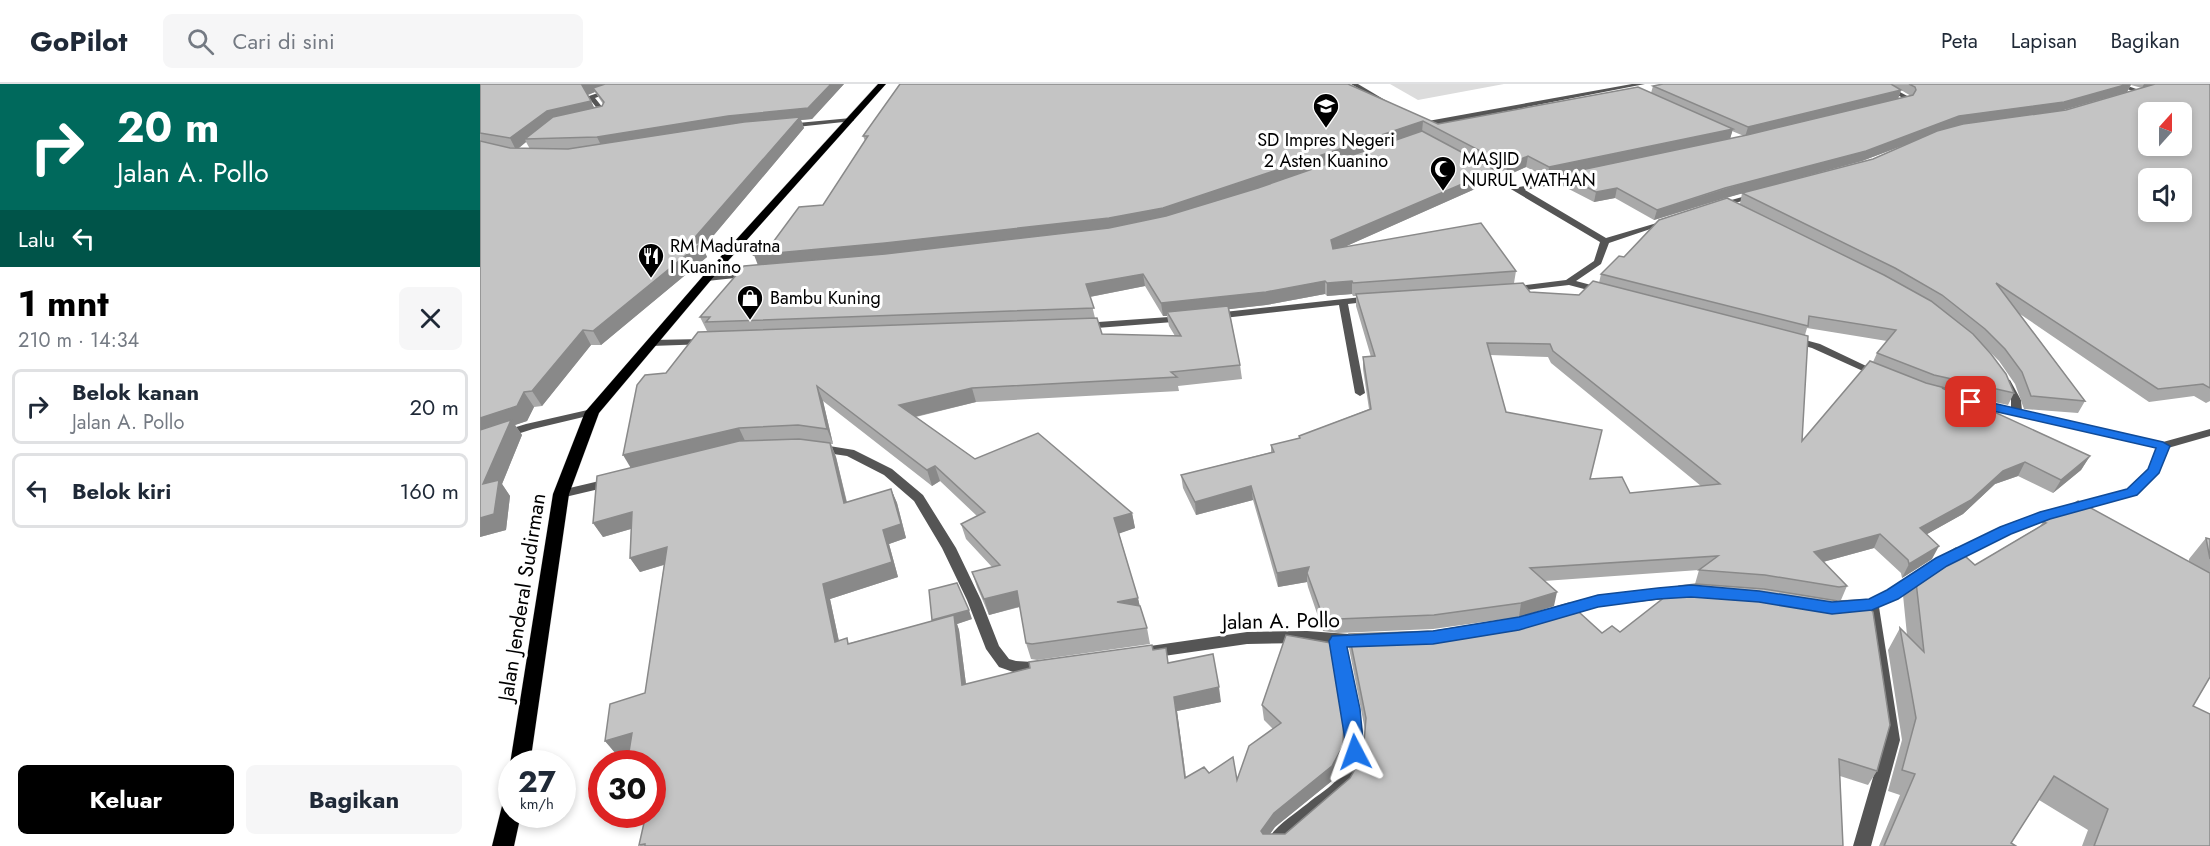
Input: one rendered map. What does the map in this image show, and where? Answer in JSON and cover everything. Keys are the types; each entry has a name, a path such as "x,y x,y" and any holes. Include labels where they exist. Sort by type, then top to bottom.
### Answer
{"main road":[{"name":"Jalan Jenderal Sudirman","path":"522,750 561,494 592,412 707,278 882,84"},
{"path":"503,846 507,828"}],"street":[{"path":"586,118 604,113 591,96 630,84"},
{"path":"1354,84 1396,108"},
{"path":"1416,120 1424,125 1642,84"},
{"path":"1880,84 1908,98 1907,101 1889,106"},
{"path":"2115,84 2147,90 2123,99"},
{"path":"1623,87 1634,92"},
{"path":"773,127 851,120"},
{"path":"1423,136 1424,125"},
{"path":"1473,163 1605,241 1682,217"},
{"path":"1519,189 1586,175"},
{"path":"1704,210 1769,191"},
{"path":"1726,202 1738,208"},
{"path":"1569,282 1598,262 1605,241"},
{"path":"707,278 764,272"},
{"path":"1503,291 1569,282 1615,294"},
{"path":"1201,317 1384,298"},
{"path":"1343,303 1359,393"},
{"path":"1071,327 1190,318"},
{"path":"1786,337 1816,346 1892,380"},
{"path":"651,344 717,341"},
{"path":"1999,372 2016,400 2017,412"},
{"path":"1948,397 2163,446 2210,432"},
{"path":"480,442 530,426 592,412"},
{"path":"805,446 850,453 888,472 919,498 949,548 974,600 993,649 1004,663 1037,668 1060,665"},
{"path":"1842,607 1872,604 1942,562 2005,530 2045,515 2132,492 2154,470 2163,446"},
{"path":"561,494 630,477"},
{"path":"1548,616 1598,601 1641,595 1702,592"},
{"path":"1862,846 1892,740 1872,604"},
{"name":"Jalan A. Pollo","path":"1131,655 1247,638 1307,637 1338,641 1373,640"},
{"path":"1273,846 1337,790 1351,772 1355,752 1354,728 1338,641"}],"shaded area":[{"path":"1390,84 1504,84 1418,100"}],"building":[{"path":"480,84 584,84 582,85 591,101 547,111 510,138 480,133"},
{"path":"605,84 831,84 808,108 728,116 597,137 525,139 553,117 602,106 604,102 593,88"},
{"path":"900,84 1348,84 1438,124 1638,87 1733,129 1549,167 1528,156 1507,165 1423,121 1163,208 1109,218 754,255 759,249 768,249 799,207 823,205 868,136 863,136"},
{"path":"1663,84 1891,84 1901,90 1748,127 1653,86"},
{"path":"1909,84 2128,84 2064,102 1959,116 1866,151 1725,188 1657,210 1617,188 1596,192 1562,174 1747,135 1913,95 1915,87"},
{"path":"2155,84 2210,84 2210,388 2203,384 2158,389 1996,283 2085,401 2031,396 2022,372 2005,349 1985,329 1942,295 1895,268 1742,193 1873,159 1937,131 1963,124 2066,110"},
{"path":"800,117 690,243 701,243 593,331 583,330 532,391 524,392 517,406 480,418 480,141 510,148 568,149 744,122"},
{"path":"1422,131 1495,170 1331,240 1333,249 1481,223 1516,271 1353,283 1352,281 1327,283 1325,281 1266,292 1161,303 1143,274 1086,284 1094,308 706,322 710,317 700,317 744,266 885,254 1109,228 1166,216 1258,188"},
{"path":"1727,198 1884,275 1931,301 1973,334 2006,374 2014,393 1934,375 1877,353 1896,330 1809,316 1808,326 1601,274 1619,256 1624,257 1659,220"},
{"path":"1593,281 1808,336 1802,441 1870,361 1926,383 1949,389 1942,388 2090,456 2061,480 2025,462 2003,471 1971,500 1920,528 1939,546 1909,564 1908,560 1880,534 1814,552 1847,586 1839,587 1765,575 1699,570 1718,556 1530,568 1557,592 1521,603 1434,615 1338,619 1323,617 1307,573 1309,567 1277,573 1251,486 1195,502 1181,475 1274,452 1271,445 1300,438 1299,436 1371,409 1363,357 1375,356 1356,294 1523,283 1530,292 1579,295","holes":["1487,343 1550,344 1553,351 1720,484 1630,493 1622,477 1590,479 1602,430 1506,412"]},
{"path":"1228,306 1240,365 1171,372 1177,377 972,388 899,405 975,459 1038,433 1132,513 1114,518 1138,598 1117,602 1140,606 1147,628 1026,643 1017,591 984,599 972,572 1000,565 961,524 985,512 935,466 927,470 817,386 827,429 798,425 739,428 623,455 637,385 645,375 666,373 698,332 1097,318 1102,334 1181,336 1167,312"},
{"path":"511,420 483,484 499,480 494,514 480,518 480,430"},
{"path":"799,439 830,443 844,503 891,489 901,524 883,530 892,562 823,584 835,642 847,638 848,644 954,615 962,685 1030,668 1029,662 1152,645 1153,650 1166,648 1168,663 1213,654 1219,687 1174,697 1185,778 1204,767 1209,773 1233,757 1237,780 1249,746 1281,723 1262,705 1286,635 1331,643 1344,715 1343,746 1332,766 1274,813 1261,831 1263,834 1285,834 1350,778 1363,755 1366,718 1349,634 1435,631 1522,617 1569,603 1602,633 1612,626 1620,632 1679,586 1696,584 1764,589 1838,601 1861,600 1873,612 1890,725 1877,771 1839,759 1843,846 639,845 643,828 666,828 666,750 629,750 632,733 605,741 610,704 645,693 667,547 630,558 632,512 593,523 597,476 739,441"},
{"path":"2078,501 2210,573 2210,677 2193,706 2210,714 2210,846 2094,846 2108,809 2054,776 2011,843 2016,846 1884,846 1915,774 1902,770 1916,718 1900,628 1924,652 1915,573 1956,548 1975,565"},
{"path":"2206,538 2210,539 2210,559"},
{"path":"957,583 969,610 932,620 929,590"}],"place":[{"name":"SD Impres Negeri 2 Asten Kuanino","path":"1326,129"},
{"name":"MASJID NURUL WATHAN","path":"1443,192"},
{"name":"RM Maduratna I Kuanino","path":"651,279"},
{"name":"Bambu Kuning","path":"750,321"}],"route":[{"path":"1355,752 1354,728 1338,641 1433,637 1519,624 1598,601 1691,591 1759,596 1832,608 1872,604 1942,562 2005,530 2045,515 2132,492 2154,470 2163,446 1971,402"}]}
